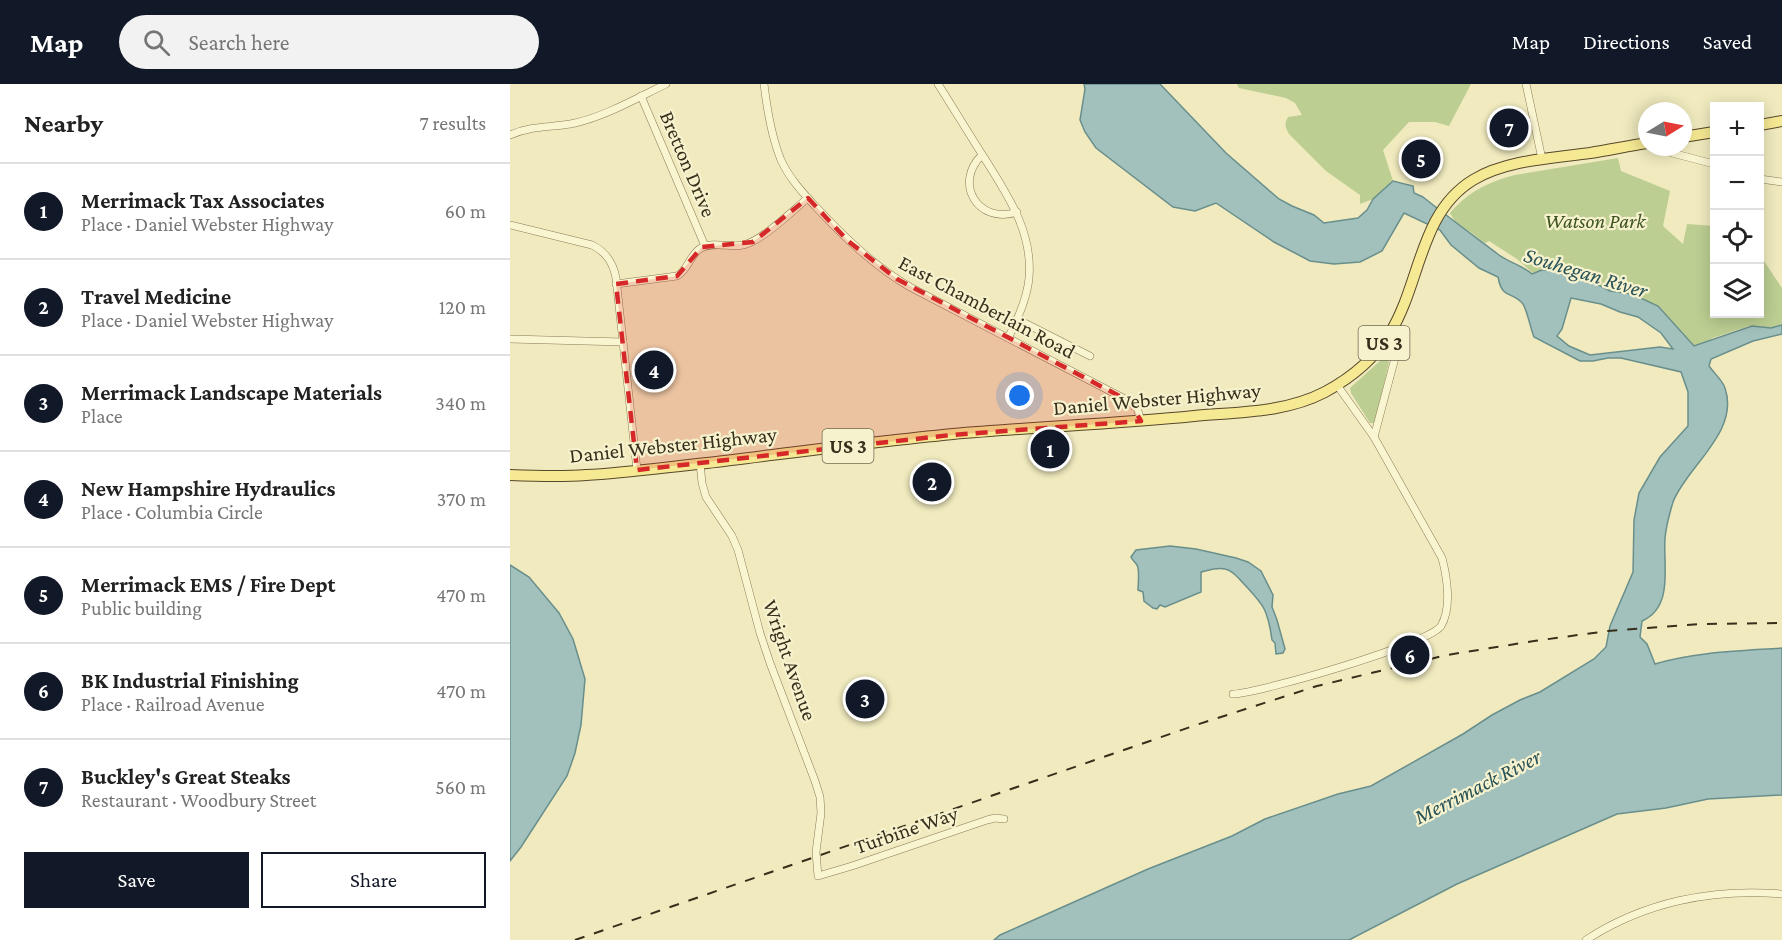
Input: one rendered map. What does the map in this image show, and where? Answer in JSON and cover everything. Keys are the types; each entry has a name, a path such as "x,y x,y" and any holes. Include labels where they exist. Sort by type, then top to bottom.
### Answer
{"main road":[{"path":"1764,124 1782,121"},
{"path":"1692,136 1710,133"},
{"name":"Daniel Webster Highway","path":"510,475 587,476 951,435 1276,408 1307,400 1337,385 1362,367 1383,344 1404,305 1433,224 1451,198 1462,188 1499,168 1638,144"}],"street":[{"path":"510,135 535,127 582,121 666,84"},
{"name":"East Chamberlain Road","path":"764,84 772,133 777,150 792,180 848,241 884,270 910,287 1129,401 1137,408 1141,421"},
{"path":"938,84 1017,212 1023,228 1030,263 1026,295 1008,338"},
{"path":"1526,84 1542,159"},
{"name":"Bretton Drive","path":"641,96 705,246"},
{"path":"982,155 975,164 970,177 969,185 974,200 991,213 1005,215 1017,212"},
{"path":"1683,156 1710,163"},
{"path":"1764,180 1782,182"},
{"path":"616,284 677,276 686,269 695,253 705,246 733,247 753,242 808,198"},
{"path":"510,225 584,242 599,248 612,265 637,470"},
{"path":"1017,319 1090,356"},
{"path":"1374,437 1395,358 1396,347 1391,332"},
{"path":"510,339 623,342"},
{"path":"1233,694 1275,686 1424,638 1439,629 1446,611 1442,558 1374,437 1337,385"},
{"name":"Wright Avenue","path":"700,463 706,497 732,536 738,550 760,633 820,797 821,813 816,852 818,876"},
{"name":"Turbine Way","path":"818,876 987,820 1004,819"},
{"path":"1586,940 1625,918 1663,904 1725,894 1749,892 1782,894"}],"highlighted area":[{"path":"808,198 848,241 897,279 1129,401 1141,421 951,435 637,470 616,284 677,276 702,247 753,242"}],"green space":[{"path":"1237,84 1471,84 1449,126 1435,122 1409,122 1383,150 1393,181 1373,199 1360,204 1360,195 1326,171 1289,134 1286,126 1288,117 1302,115 1295,103 1286,98 1239,88"},
{"name":"Watson Park","path":"1618,158 1621,171 1670,191 1663,226 1683,244 1687,224 1710,226 1710,318 1764,318 1764,261 1782,288 1782,328 1765,331 1749,326 1713,338 1696,348 1560,269 1547,268 1534,274 1517,259 1489,241 1485,243 1469,231 1466,233 1450,213 1471,194 1487,185 1515,175"},
{"path":"1387,359 1389,362 1375,423 1370,423 1350,388 1381,360"}],"water":[{"name":"Merrimack River","path":"1084,84 1160,84 1226,153 1279,199 1314,215 1324,223 1358,218 1367,210 1373,199 1393,181 1413,186 1414,193 1423,197 1499,255 1532,274 1542,270 1571,271 1610,291 1632,294 1658,306 1694,346 1752,326 1771,328 1782,325 1782,334 1753,341 1711,359 1709,366 1725,388 1728,404 1725,419 1719,434 1689,475 1673,502 1665,538 1663,596 1652,615 1642,621 1640,637 1647,644 1655,664 1702,654 1782,648 1782,795 1708,799 1666,808 1617,814 1457,884 1349,940 994,940 1000,935 1148,869 1232,836 1265,819 1338,794 1371,786 1492,715 1540,692 1594,659 1606,647 1610,626 1633,572 1634,520 1639,493 1660,457 1688,426 1688,392 1681,372 1621,358 1580,361 1534,337 1523,304 1502,289 1498,277 1479,268 1451,245 1440,230 1404,213 1382,251 1360,262 1334,264 1310,261 1274,242 1216,203 1195,211 1173,207 1096,148 1080,120","holes":["1571,298 1601,304 1638,317 1661,333 1673,349 1660,347 1590,355 1569,346 1557,336 1562,329"]},
{"path":"1170,546 1236,558 1248,562 1261,571 1273,595 1272,607 1285,649 1283,653 1276,654 1267,615 1260,603 1228,570 1222,568 1201,572 1201,592 1165,607 1160,605 1157,609 1153,608 1144,601 1143,592 1138,590 1138,567 1131,557 1136,550"},
{"path":"510,565 529,577 559,613 573,639 585,679 581,725 567,776 510,861"}],"railway":[{"path":"575,940 1196,725 1317,686 1447,655 1534,641 1608,631 1699,624 1782,623"}],"place":[{"name":"Buckley's Great Steaks","path":"1509,128"},
{"name":"Merrimack EMS / Fire Dept","path":"1421,159"},
{"name":"New Hampshire Hydraulics","path":"654,370"},
{"name":"Merrimack Tax Associates","path":"1050,449"},
{"name":"Travel Medicine","path":"932,482"},
{"name":"BK Industrial Finishing","path":"1410,655"},
{"name":"Merrimack Landscape Materials","path":"865,699"}],"water label":[{"name":"Souhegan River","path":"1586,272"}]}
